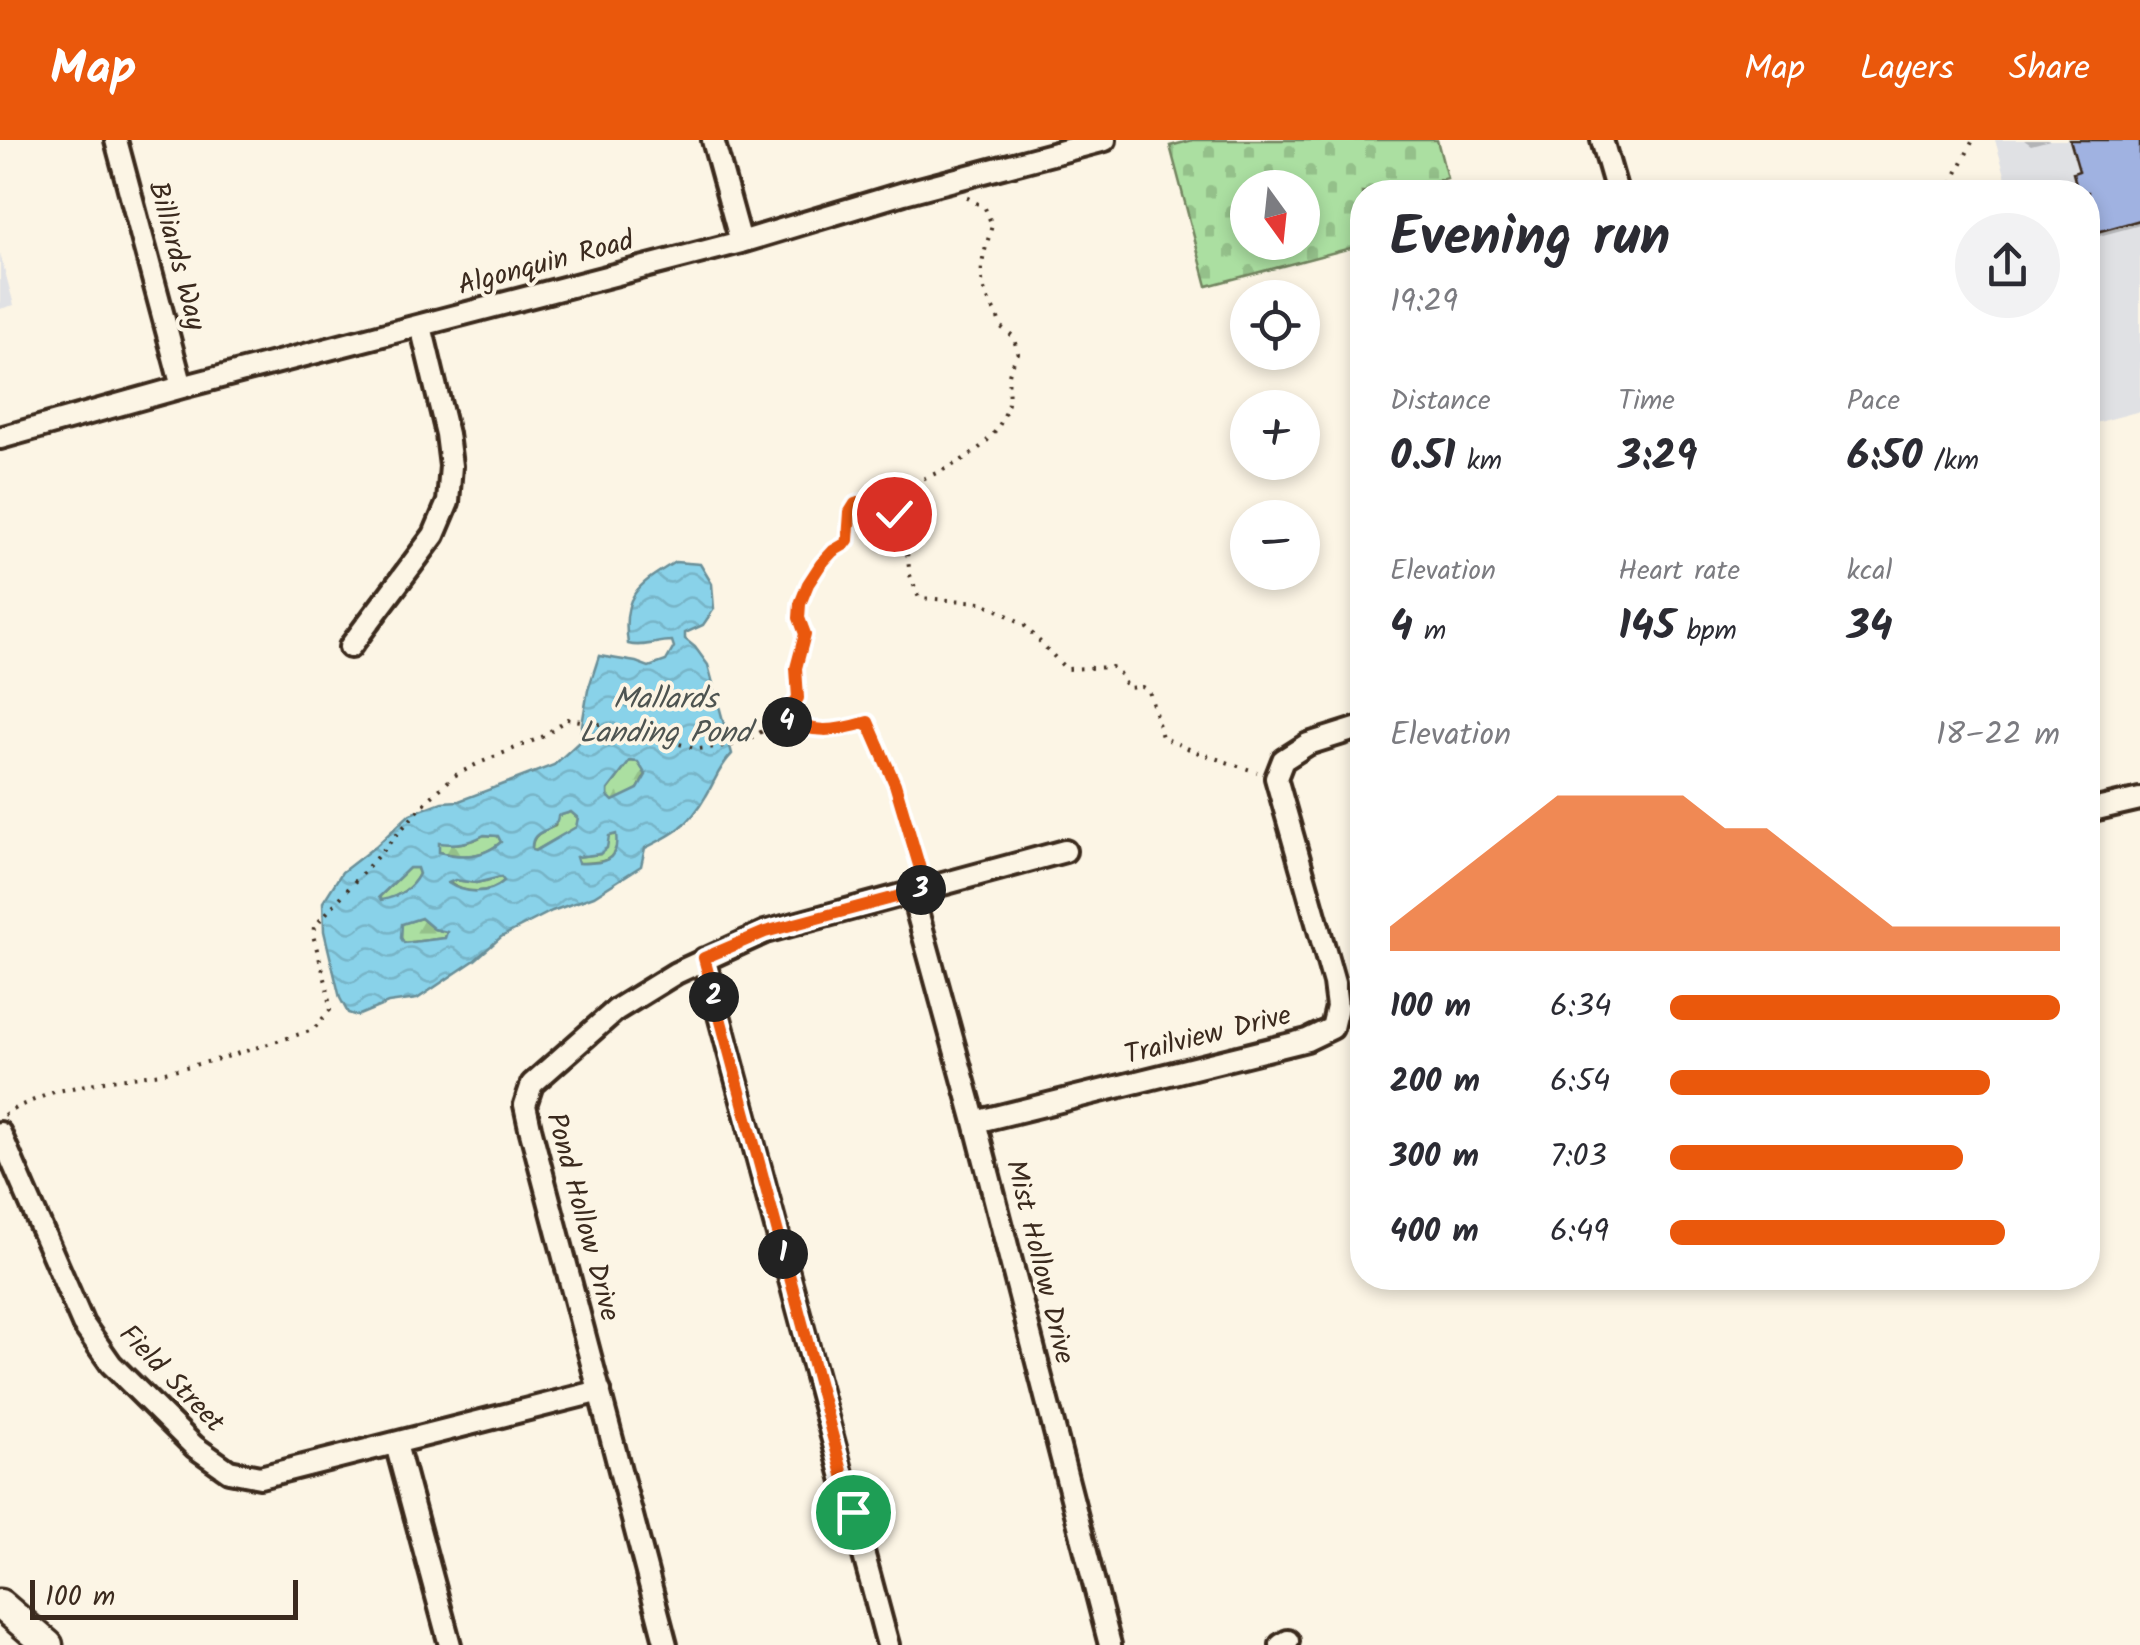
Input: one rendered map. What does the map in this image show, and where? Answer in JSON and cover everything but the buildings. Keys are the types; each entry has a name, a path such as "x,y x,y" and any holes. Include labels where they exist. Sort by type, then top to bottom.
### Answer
{"main road":[{"path":"0,1604 48,1645"}],"street":[{"name":"Billiards Way","path":"116,140 182,387"},
{"path":"714,140 740,242"},
{"name":"Algonquin Road","path":"0,438 740,242 1105,140"},
{"path":"1602,140 1614,180"},
{"path":"350,648 434,534 448,502 448,434 421,326"},
{"path":"1276,778 1283,760 1308,744 1350,731"},
{"name":"Trailview Drive","path":"974,1122 1307,1040 1332,1028 1337,1007 1334,983 1276,778"},
{"path":"2100,808 2140,799"},
{"name":"Pond Hollow Drive","path":"666,1645 525,1104 532,1084 616,1010 704,958 765,932 1065,851"},
{"name":"Mist Hollow Drive","path":"919,891 974,1122 1110,1645"},
{"path":"704,958 888,1645"},
{"name":"Field Street","path":"0,1133 82,1324 111,1364 195,1447 229,1471 260,1477 600,1391"},
{"path":"396,1444 450,1645"}],"path":[{"path":"1954,180 1973,140"},
{"path":"0,1118 54,1092 224,1058 313,1030 330,1010 314,927 428,801 454,776 477,764 542,738 566,720 698,749 740,744 782,719 798,698 796,668 805,634 799,618 800,604 821,564 848,540 850,512 855,504 927,478 974,453 1001,424 1010,399 1009,373 1018,353 1013,336 1001,327 980,276 992,224 985,208 943,184"},
{"path":"887,494 904,532 910,575 919,598 982,602 1022,623 1066,669 1112,667 1126,688 1142,687 1148,691 1162,737 1276,778"},
{"path":"782,719 801,728 825,732 868,722 895,784 919,891"}],"shaded area":[{"path":"1995,140 2140,140 2140,411 2100,422 2100,180 2007,180"},
{"path":"0,253 14,305 0,309"}],"green space":[{"path":"1193,140 1437,140 1447,178 1350,180 1350,248 1320,256 1320,170 1230,170 1230,260 1305,260 1207,286 1170,146"},
{"path":"630,761 638,762 646,774 638,789 613,802 608,790"},
{"path":"571,812 578,818 577,827 532,850 538,834 555,826 557,816"},
{"path":"617,834 612,856 578,863 575,857 600,854 609,836"},
{"path":"484,835 498,836 501,842 472,855 439,852 438,842 462,843"},
{"path":"409,868 417,868 419,874 412,884 399,895 382,901 379,897"},
{"path":"502,877 504,881 498,886 484,891 461,889 448,882 476,883"},
{"path":"421,918 434,929 447,932 445,938 404,943 401,924"}],"water":[{"name":"Mallards Landing Pond","path":"675,562 700,564 712,584 714,609 703,625 685,633 685,639 708,665 732,754 700,806 680,828 645,848 641,866 594,896 552,911 501,937 475,960 417,999 388,1003 357,1016 348,1013 340,998 324,931 323,902 342,872 410,814 442,802 459,801 554,765 579,742 588,690 599,656 649,667 666,661 674,647 672,641 628,644 626,628 635,594","holes":["630,761 638,762 646,775 638,789 613,801 608,790","571,812 578,818 576,827 532,850 535,837 556,822 558,816","616,834 615,851 607,860 578,863 576,857 600,854 607,848 609,836","484,835 498,836 501,842 471,855 439,852 439,843","409,868 417,868 419,874 408,888 381,900 379,897","501,877 504,881 491,889 476,891 448,883 476,883","421,918 434,929 447,932 445,938 404,943 402,924"]}],"route":[{"path":"853,1512 704,958 765,932 926,889 895,784 868,722 825,732 801,728 782,719 798,698 796,668 805,634 799,618 800,604 808,584 821,564 848,540 850,512 855,504 887,494 894,514"}]}
